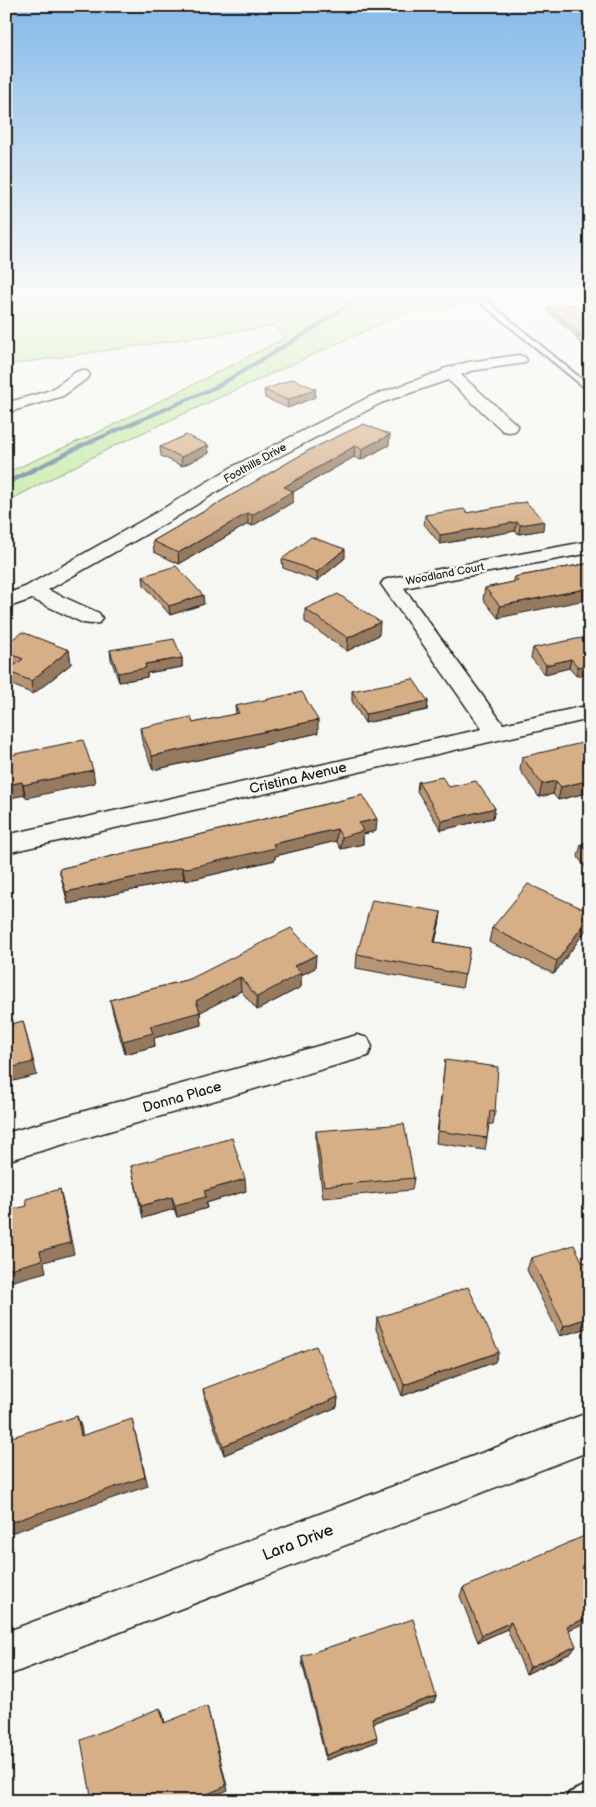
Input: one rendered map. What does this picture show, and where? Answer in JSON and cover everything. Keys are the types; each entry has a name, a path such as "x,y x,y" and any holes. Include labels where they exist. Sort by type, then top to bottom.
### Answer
{"street":[{"path":"6,408 57,393 79,377"},
{"name":"Foothills Drive","path":"6,602 32,591 166,515 238,471 375,400 435,377"},
{"path":"455,377 509,427"},
{"name":"Woodland Court","path":"497,733 391,584 590,547"},
{"path":"32,591 91,618"},
{"name":"Cristina Avenue","path":"6,844 590,712"},
{"name":"Donna Place","path":"6,1146 357,1047"},
{"name":"Lara Drive","path":"6,1654 590,1431"}],"lane":[{"path":"575,377 590,390"},
{"path":"577,1801 590,1795"}],"green space":[{"path":"207,377 264,377 116,445 6,502 6,473 99,432"}],"building":[{"path":"293,379 316,389 287,400 264,390"},
{"path":"364,424 390,435 362,449 355,446 284,487 293,491 252,515 248,513 178,553 153,541 313,448"},
{"path":"186,435 208,445 181,457 160,447"},
{"path":"526,502 544,521 520,525 517,522 440,535 425,515 464,509 467,513"},
{"path":"311,537 345,549 317,572 282,559"},
{"path":"590,563 590,588 500,606 485,588 518,581 514,577"},
{"path":"176,566 203,595 169,606 143,576"},
{"path":"338,594 380,622 348,638 305,609"},
{"path":"22,632 69,650 31,681 7,671 23,659 6,652 6,644"},
{"path":"581,638 590,649 590,664 578,667 571,659 546,665 533,648"},
{"path":"174,639 182,658 145,664 146,668 118,673 110,650"},
{"path":"413,679 428,701 366,714 352,691"},
{"path":"302,692 318,720 152,756 140,728 191,717 193,723 239,713 235,706"},
{"path":"83,740 93,770 23,785 22,782 6,785 6,756"},
{"path":"582,743 590,753 590,780 561,787 556,781 542,784 522,757"},
{"path":"442,777 449,787 476,781 495,808 442,821 418,782"},
{"path":"363,795 377,819 359,823 363,831 342,837 337,829 273,844 275,848 183,869 182,867 66,892 59,869"},
{"path":"590,842 590,855 581,844"},
{"path":"528,884 590,912 590,916 557,961 492,928"},
{"path":"372,900 441,912 434,942 470,948 465,975 357,954"},
{"path":"291,928 316,955 294,966 301,973 257,997 240,977 196,1001 200,1012 150,1026 153,1033 123,1041 110,1000 190,979"},
{"path":"23,1021 33,1062 6,1069 6,1025"},
{"path":"445,1060 498,1067 495,1112 490,1111 487,1138 438,1131"},
{"path":"404,1124 414,1178 324,1186 316,1131"},
{"path":"232,1138 245,1179 204,1191 206,1197 175,1205 172,1197 141,1206 131,1166"},
{"path":"60,1189 70,1243 40,1251 42,1260 6,1270 6,1211 27,1206 26,1199"},
{"path":"574,1245 583,1263 590,1261 590,1317 564,1326 531,1258"},
{"path":"468,1287 499,1352 404,1385 377,1318"},
{"path":"316,1346 338,1397 223,1446 203,1389"},
{"path":"77,1416 81,1436 132,1419 145,1477 6,1524 6,1439"},
{"path":"589,1534 590,1617 567,1626 576,1646 530,1667 511,1622 482,1635 463,1588"},
{"path":"413,1619 436,1696 372,1718 377,1737 326,1755 302,1656"},
{"path":"207,1706 226,1786 191,1801 92,1801 81,1740 160,1708 164,1723"}],"waterway":[{"path":"35,469 81,446 216,387 232,377"},
{"path":"6,483 35,469"}]}
